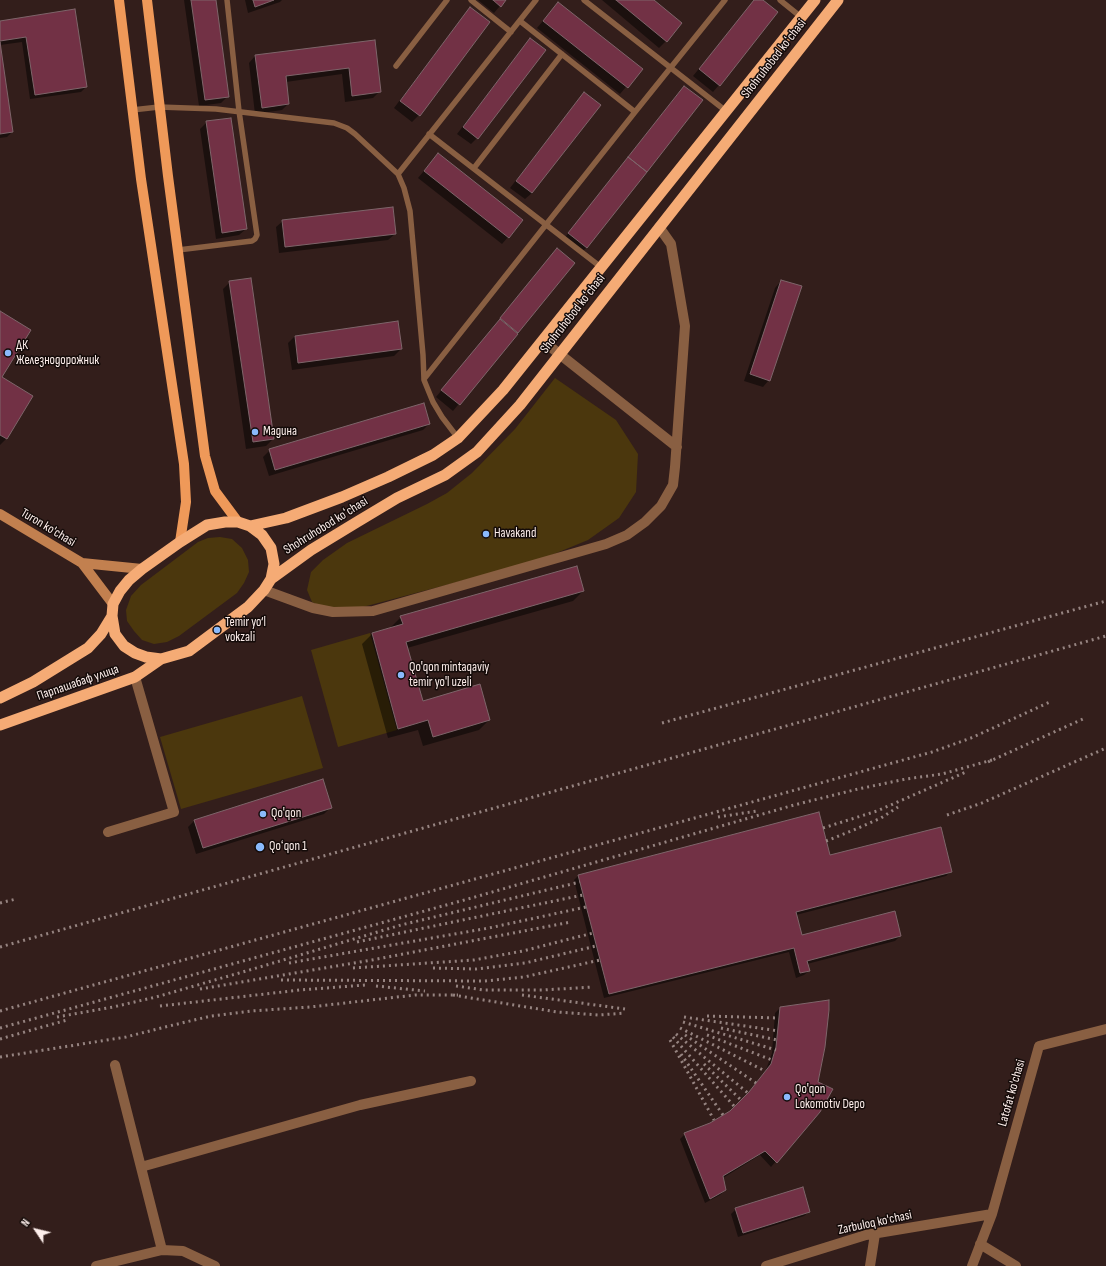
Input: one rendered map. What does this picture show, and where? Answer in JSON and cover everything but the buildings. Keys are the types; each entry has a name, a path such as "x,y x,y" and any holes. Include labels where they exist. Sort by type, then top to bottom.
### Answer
{"highway":[{"name":"Shohruhobod koʻchasi","path":"250,526 286,518 362,489 433,455 458,438 503,390 543,341 815,0"},
{"name":"Shohruhobod koʻchasi","path":"271,578 311,550 397,498 445,475 477,452 520,405 838,0"},
{"path":"225,522 238,522 250,526 262,535 270,548 274,564 271,578 264,590 248,607 189,651 161,659 146,657 135,653 124,646 115,634 112,616 113,604 120,591 129,580 166,551 207,525 225,522"},
{"name":"Парпашабаф улица","path":"0,698 33,682 88,648 101,634 112,616"},
{"name":"Парпашабаф улица","path":"0,725 135,677 161,659"}],"main road":[{"path":"119,0 132,110 184,464 186,502 180,542"},
{"path":"147,0 159,107 205,456 215,491 238,522"},
{"name":"Turon ko'chasi","path":"0,514 82,563 113,604"},
{"name":"Turon ko'chasi","path":"82,563 142,569"}],"street":[{"path":"264,590 313,608 333,612 373,611 606,544 627,535 645,522 661,506 672,485 677,447 685,326 671,244 659,227"},
{"path":"543,341 677,447"},
{"path":"108,832 174,812 135,677"},
{"name":"Latofat ko'chasi","path":"992,1214 1039,1046 1106,1029"},
{"path":"115,1065 162,1250"},
{"path":"141,1167 360,1105 471,1081"},
{"path":"972,1266 992,1214"},
{"name":"Zarbuloq ko'chasi","path":"766,1266 866,1235 992,1214"},
{"path":"870,1266 875,1234"},
{"path":"980,1244 1016,1266"},
{"path":"96,1266 162,1250 183,1251 215,1266"}],"lane":[{"path":"178,250 252,241 257,235 239,111 227,0"},
{"path":"396,66 447,0"},
{"path":"471,0 511,32"},
{"path":"398,174 536,0"},
{"path":"584,0 670,69 726,111"},
{"path":"424,380 634,112 725,0"},
{"path":"780,0 802,18"},
{"path":"520,21 634,112"},
{"path":"474,168 562,54"},
{"path":"132,110 159,107 216,109 334,123 347,128 398,174 404,188 410,211 424,355 424,380 436,407 458,438"},
{"path":"429,134 602,268"}],"shaded area":[{"path":"555,378 616,420 638,454 636,492 619,518 588,540 537,561 359,608 326,609 312,602 307,590 311,572 323,560 347,543 447,493 472,473 515,429"},
{"path":"220,537 232,539 242,548 248,560 249,572 237,593 179,636 167,642 154,644 142,640 127,621 126,610 131,596 141,585 198,542 208,538"},
{"path":"370,633 397,730 338,747 311,650"},
{"path":"302,696 323,768 181,809 160,737"}],"railway":[{"path":"662,723 1106,601"},
{"path":"0,947 1106,636"},
{"path":"0,1011 932,752 971,738 1052,701"},
{"path":"988,762 1085,718"},
{"path":"947,815 982,803 1106,748"},
{"path":"0,1028 468,899 794,805 858,789 906,779 942,774 992,760"},
{"path":"823,828 877,811 966,772"},
{"path":"826,841 881,818 898,807"},
{"path":"718,817 757,811"},
{"path":"57,1017 113,1007 156,997 401,925 580,882"},
{"path":"357,942 583,895"},
{"path":"0,903 16,899"},
{"path":"289,963 489,928 586,907"},
{"path":"200,989 372,960 571,922"},
{"path":"353,968 474,960 523,951 593,933"},
{"path":"433,968 476,969 525,963 596,946"},
{"path":"281,980 485,981 524,977 600,960"},
{"path":"160,1006 300,990 365,985"},
{"path":"376,986 425,991"},
{"path":"456,986 484,990 543,990 593,987"},
{"path":"0,1057 126,1037 211,1016 415,995 458,995"},
{"path":"453,995 557,1012 599,1015 625,1013"},
{"path":"522,995 625,1009"},
{"path":"707,1016 779,1018"},
{"path":"684,1017 779,1031"},
{"path":"0,1039 67,1020"},
{"path":"683,1022 776,1050"},
{"path":"680,1028 765,1071"},
{"path":"721,1028 777,1040"},
{"path":"676,1034 748,1093"},
{"path":"685,1035 756,1083"},
{"path":"707,1035 772,1060"},
{"path":"673,1037 734,1106"},
{"path":"670,1040 714,1120"},
{"path":"681,1054 723,1115"},
{"path":"704,1064 741,1100"}],"place":[{"name":"ДК Железнодорожник","path":"8,353"},
{"name":"Мадина","path":"255,432"},
{"name":"Havakand","path":"486,534"},
{"name":"Temir yo‘l vokzali","path":"217,630"},
{"name":"Qo'qon mintaqaviy temir yo'l uzeli","path":"401,675"},
{"name":"Qo'qon","path":"263,814"},
{"name":"Qoʻqon 1","path":"260,847"},
{"name":"Qo'qon Lokomotiv Depo","path":"787,1097"}]}
